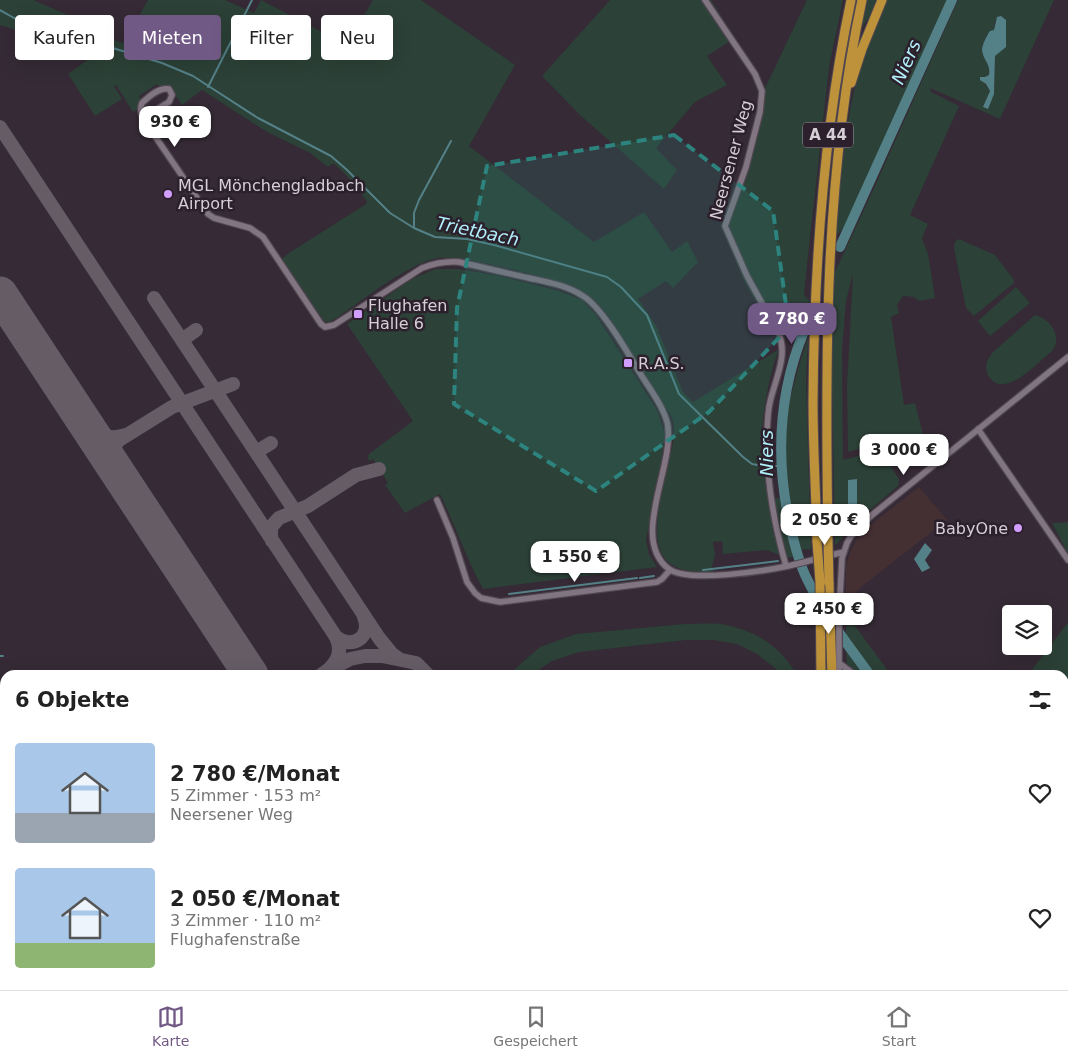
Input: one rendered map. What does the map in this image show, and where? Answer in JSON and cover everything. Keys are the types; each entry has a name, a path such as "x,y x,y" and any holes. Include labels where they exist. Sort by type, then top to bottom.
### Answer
{"highway":[{"name":"A 44","path":"821,670 813,403 818,263 822,192 830,125 838,68 851,0"},
{"name":"A 44","path":"832,670 827,450 830,244 842,115 862,0"},
{"path":"842,115 862,49 882,0"}],"street":[{"name":"Neersener Weg","path":"705,0 755,74 762,91 760,112 746,167 726,226 747,276 779,334 782,344 782,358 770,404 767,443 768,477 772,505 790,566"},
{"path":"143,118 170,100 172,95 168,89 160,90 142,103 141,112 143,118 208,214 214,218 250,228 263,237 321,324 325,327 334,326 422,268 447,261 459,262 551,283 584,296 600,312 635,364 662,407 668,426 669,442 654,517 652,537 657,555 670,570 689,576 707,576 790,566 844,552"},
{"path":"840,670 840,572 844,552 851,536 862,524 1068,357"},
{"path":"978,429 1068,560"},
{"path":"437,500 453,538 467,582 481,598 500,602 657,582 670,570"},
{"path":"839,663 848,670"}],"highlighted area":[{"path":"674,135 773,211 789,327 709,412 596,491 454,404 457,308 487,166"}],"shaded area":[{"path":"919,487 947,520 861,587 846,604 846,567 857,538 869,526"}],"green space":[{"path":"0,0 33,0 68,15 15,15 15,30 0,25"},
{"path":"148,0 225,0 254,13 261,0 290,15 231,15 231,60 311,60 311,26 321,31 321,60 393,60 393,15 364,15 373,0 421,0 515,65 469,146 594,242 644,212 672,252 687,241 698,262 673,288 666,281 638,299 656,325 683,392 693,402 778,350 778,338 746,285 722,230 724,215 740,177 758,103 807,0 843,0 829,67 807,265 804,295 809,300 808,326 803,328 801,322 789,331 777,354 766,400 761,441 766,464 771,467 775,498 782,498 798,556 787,558 767,550 723,554 722,541 713,542 715,555 712,567 714,572 684,570 670,564 665,559 658,542 657,531 660,505 673,442 674,427 672,418 614,325 596,301 568,286 520,271 471,260 438,258 426,261 400,274 338,317 329,322 324,321 282,260 289,253 366,204 367,201 344,173 333,163 328,167 310,153 267,132 202,90 182,105 177,97 174,99 175,94 171,88 167,86 160,87 157,84 139,96 142,100 138,109 133,112 116,85 114,86 122,99 95,116 68,74 87,60 114,60 114,39 124,43 124,60 221,60 221,15 140,15"},
{"path":"610,0 711,0 735,38 707,56 727,85 695,102 656,148 677,170 664,189 580,115 542,76"},
{"path":"867,0 877,0 872,14 860,29"},
{"path":"886,0 948,0 864,190 844,228 835,236 850,110 865,51"},
{"path":"958,0 1054,0 1000,119 930,88 931,92 959,106 910,215 928,224 922,238 928,254 935,298 919,301 914,297 903,296 897,305 899,313 891,317 904,405 915,403 925,442 892,456 877,444 848,452 847,386 853,274 846,301 842,349 843,460 878,451 881,452 899,479 898,486 857,521 835,546 832,377 834,274","holes":["1001,16 1006,20 995,56 994,94 984,107 990,91 980,77 989,75 990,68 982,53 982,47 987,35 994,30 995,22","857,479 857,509 848,509 848,480"]},
{"path":"959,239 995,255 1014,280 1014,283 974,316 966,308 954,248 955,242"},
{"path":"435,269 459,269 500,276 559,291 582,300 596,315 657,410 665,434 661,466 646,540 649,554 657,567 483,589 440,494 405,513 385,485 388,483 373,459 369,461 368,458 369,454 413,421 347,324 412,279"},
{"path":"1016,287 1030,303 990,336 978,321"},
{"path":"1035,315 1046,320 1054,329 1056,340 1052,351 1020,378 1002,384 994,382 986,369 990,356"},
{"path":"808,337 806,382 811,549 799,550 788,501 784,448 789,404"},
{"path":"1068,522 1068,554 1052,523"},
{"path":"850,619 887,670 870,670 846,637 846,620"},
{"path":"1068,622 1068,670 1032,670 1043,655 1052,655 1052,643"},
{"path":"685,624 721,624 745,630 765,640 782,655 794,670 776,670 757,654 737,644 713,640 686,640 579,652 552,661 538,670 514,670 540,647 576,634"},
{"path":"846,647 862,670 852,670 847,664"}],"water":[{"path":"1001,16 1006,20 1006,47 995,56 994,94 988,109 983,107 990,91 986,84 980,80 980,77 989,75 988,65 982,48 990,31 994,30 997,17"},
{"path":"857,479 857,509 848,509 848,480"},
{"path":"925,543 932,550 925,560 930,568 922,572 914,559"},
{"path":"846,637 870,670 862,670 846,647"}],"waterway":[{"path":"208,87 252,0"},
{"name":"Niers","path":"840,247 952,0"},
{"name":"Trietbach","path":"0,10 14,18 162,63 193,76 258,118 331,156 390,213 414,228 435,237 467,239 494,245 607,277 621,287 647,315 679,394 743,457 752,464 763,466"},
{"path":"414,227 414,213 419,200 451,141"},
{"name":"Niers","path":"804,331 795,355 784,403 781,451 785,500 795,546 807,579 836,628 866,670"},
{"name":"Trietbach","path":"773,466 781,466"},
{"path":"703,570 778,561"},
{"path":"640,578 654,576"},
{"path":"509,594 637,578"}],"taxiway":[{"path":"0,127 336,637 339,649 337,659 327,670"},
{"path":"154,298 379,638 392,654 399,659"},
{"path":"182,340 196,330"},
{"path":"114,467 112,452 119,440 172,407 233,384"},
{"path":"84,421 93,430 108,437 126,435"},
{"path":"256,452 271,443"},
{"path":"272,541 271,527 279,518 308,506 356,475 379,469"},
{"path":"336,637 348,642 354,642 359,639 363,636 365,630 364,617"},
{"path":"331,669 350,659 365,656 382,656 416,663 423,670"}],"runway":[{"path":"0,294 248,670"}],"place":[{"name":"MGL Mönchengladbach Airport","path":"168,194"},
{"name":"Flughafen Halle 6","path":"358,314"},
{"name":"R.A.S.","path":"628,363"},
{"name":"BabyOne","path":"1018,528"}]}
